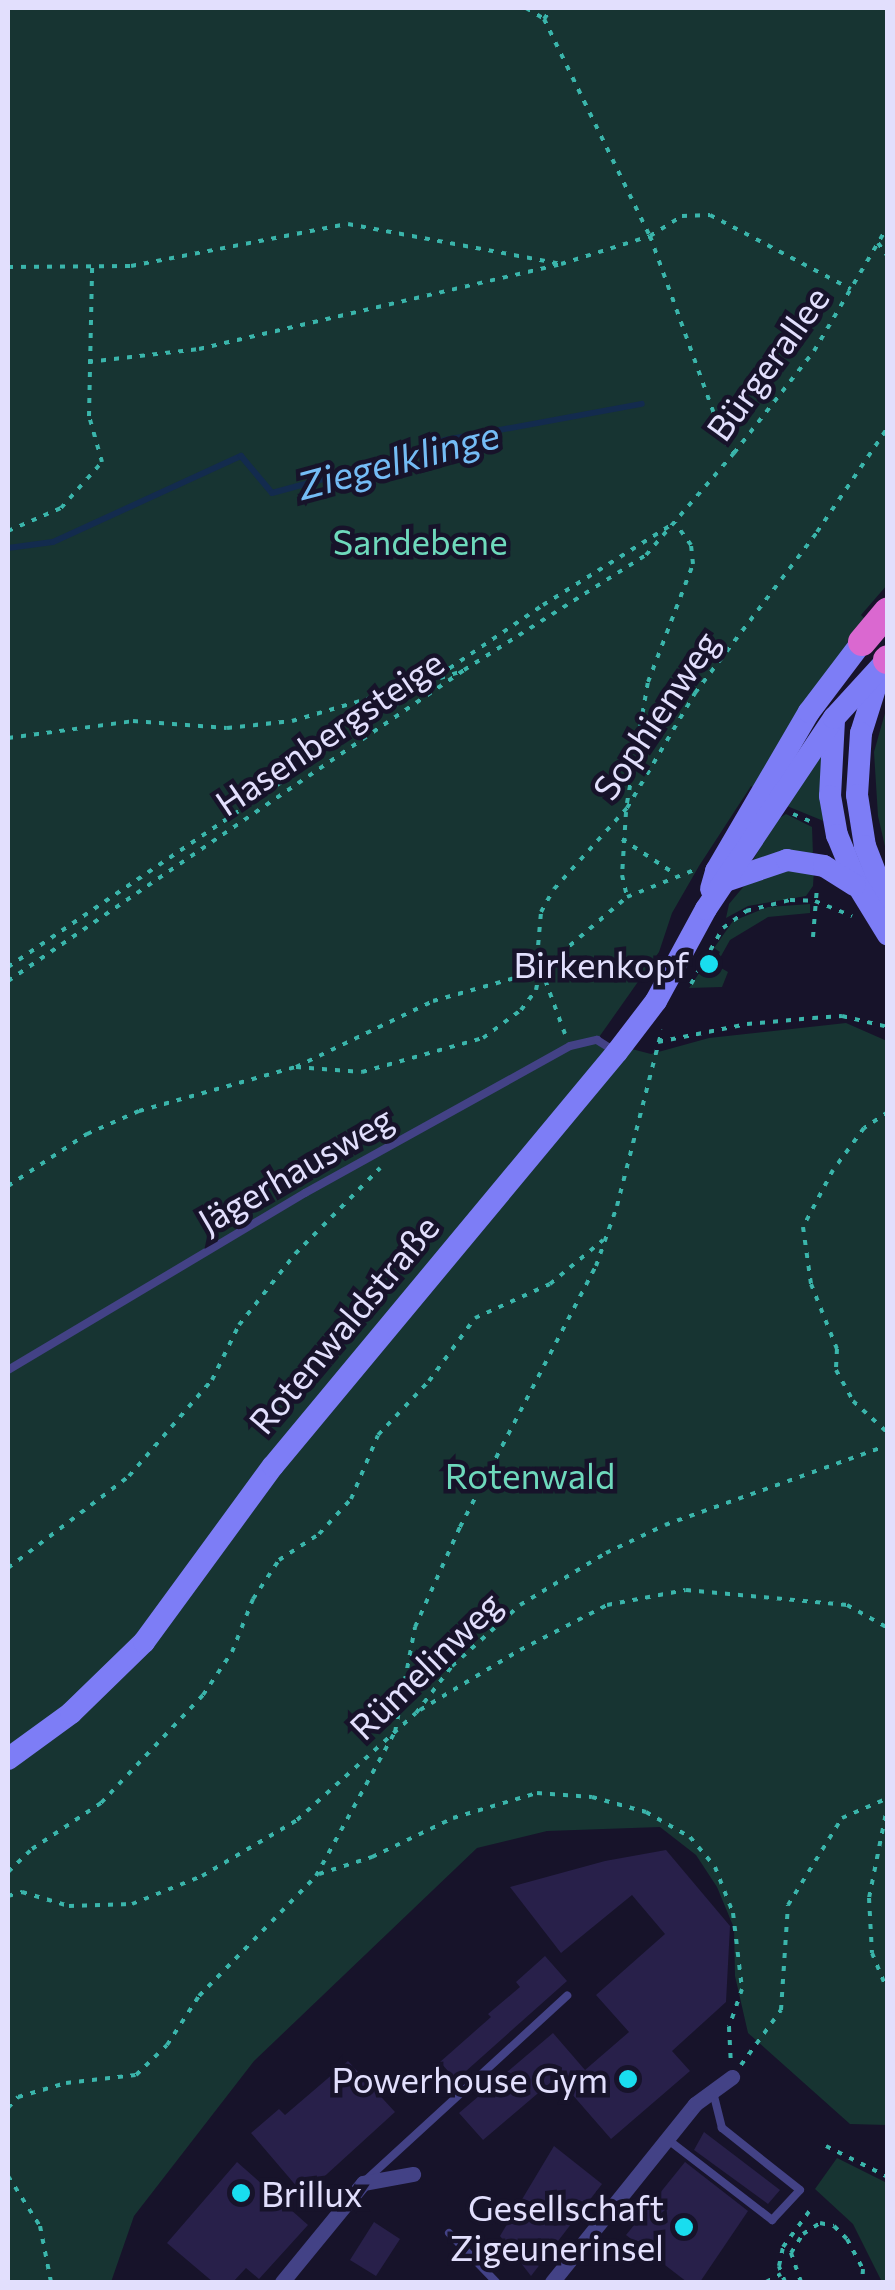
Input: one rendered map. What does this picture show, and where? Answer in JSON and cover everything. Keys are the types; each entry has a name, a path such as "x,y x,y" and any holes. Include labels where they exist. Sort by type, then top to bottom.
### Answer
{"highway":[{"name":"Rotenwaldstraße","path":"862,642 888,612"}],"main road":[{"path":"862,642 834,718 832,810 841,849 858,886 888,934"},
{"name":"Rotenwaldstraße","path":"706,909 716,871 758,796 810,712 862,642"},
{"name":"Rotenwaldstraße","path":"8,1759 71,1713 144,1642 273,1466 617,1052 656,1001 706,909 834,718 887,659"},
{"name":"Rotenwaldstraße","path":"887,659 866,713 857,784 865,846 888,905"},
{"path":"728,880 787,860 824,866 858,886"}],"street":[{"path":"552,2282 695,2104 732,2077"},
{"path":"282,2282 363,2183 412,2174"}],"lane":[{"path":"570,1046 597,1040 617,1052"},
{"name":"Jägerhausweg","path":"8,1370 404,1138 570,1046"},
{"path":"363,2183 567,1996"},
{"path":"667,2139 772,2220 800,2190 722,2128 713,2091"},
{"path":"449,2233 496,2282"}],"path":[{"path":"526,8 544,19 650,236 724,441 734,453"},
{"path":"544,19 552,8"},
{"path":"88,362 199,349 561,264 650,236 682,216 710,215 851,289"},
{"path":"8,267 131,266 348,224 561,264"},
{"name":"Bürgerallee","path":"676,522 814,351 888,226"},
{"path":"878,244 888,257"},
{"path":"8,531 61,508 102,462 89,416 92,266"},
{"name":"Sophienweg","path":"570,1046 540,970 536,936 547,900 627,808 695,694 817,532 888,427"},
{"path":"8,967 676,522 691,546 693,564 648,682 622,839 627,898"},
{"name":"Hasenbergsteige","path":"8,982 464,670 646,555 676,522"},
{"path":"8,738 133,721 227,728 292,721 464,670"},
{"path":"784,811 820,827"},
{"path":"622,839 676,874"},
{"path":"8,1186 87,1134 139,1111 296,1066 433,1001 540,970 627,898 676,874 700,869"},
{"path":"814,937 819,872"},
{"path":"687,990 728,921 768,904 815,900 858,922"},
{"path":"296,1066 362,1072 483,1038 520,1010 536,990 540,970"},
{"path":"658,1042 747,1024 842,1016 888,1026"},
{"path":"8,2108 18,2097 66,2083 136,2075 167,2045 199,1996 316,1876 395,1732 415,1627 509,1428 588,1282 606,1237 658,1042 669,1021"},
{"path":"888,1112 864,1128 833,1170 804,1227 811,1284 837,1349 836,1370 853,1401 888,1433"},
{"path":"8,1568 129,1476 212,1380 239,1324 295,1254 398,1151 404,1138"},
{"path":"8,1872 32,1849 100,1803 202,1695 232,1652 253,1599 279,1560 319,1534 351,1499 378,1435 429,1381 474,1318 550,1284 606,1237"},
{"name":"Rümelinweg","path":"8,1896 22,1892 69,1906 132,1904 202,1876 297,1820 416,1713 452,1666 520,1605 606,1553 664,1525 888,1444"},
{"path":"416,1713 520,1650 607,1605 686,1590 848,1605 888,1628"},
{"path":"316,1876 372,1858 454,1818 537,1794 592,1797 646,1812 690,1837 715,1867 732,1914 742,1989 729,2027 732,2077"},
{"path":"732,2077 780,2010 788,1904 842,1818 888,1800"},
{"path":"888,1800 869,1898 872,1953 888,1992"},
{"path":"826,2146 888,2177"},
{"path":"8,2176 40,2226 51,2282"},
{"path":"785,2282 781,2274 782,2247 813,2206"},
{"path":"800,2282 791,2253 803,2234 820,2223 834,2226 847,2239 863,2269 862,2282"},
{"path":"766,2282 781,2274"}],"green space":[{"path":"8,8 887,8 887,585 861,615 865,619 757,789 751,786 699,866 672,913 659,952 597,1040 651,1054 709,1038 846,1023 887,1041 887,2125 850,2124 748,2033 735,1976 734,1928 717,1887 696,1855 660,1827 547,1831 477,1848 254,2061 134,2216 111,2282 8,2282"},
{"path":"887,706 887,855 878,816 874,752"},
{"path":"822,758 826,822 787,806"},
{"path":"786,814 812,827 813,855 753,860 776,820"},
{"path":"814,869 813,886 806,896 748,906 726,918 729,904 749,880 768,871"},
{"path":"810,904 810,913 768,917 730,940 716,965 728,972 722,987 689,988 700,972 707,974 720,952 714,948 733,921 768,907"},
{"path":"837,2158 887,2183 887,2282 882,2282 853,2224 815,2189"}],"building":[{"path":"666,1850 730,1926 726,2002 672,2051 690,2071 611,2139 557,2077 483,2140 459,2113 553,2033 585,2070 629,2032 596,1995 665,1934 632,1895 561,1953 510,1887 605,1861"},
{"path":"545,1956 567,1981 456,2080 440,2062 491,2017 488,2014 520,1987 516,1982"},
{"path":"348,2061 395,2112 304,2195 251,2133 279,2109 285,2115"},
{"path":"704,2132 780,2190 768,2204 694,2150"},
{"path":"554,2146 602,2184 531,2276 500,2236"},
{"name":"Brillux","path":"237,2162 308,2225 259,2279 246,2268 233,2282 213,2282 167,2243"},
{"name":"Gesellschaft Zigeunerinsel","path":"685,2162 748,2211 700,2282 687,2282 626,2235"},
{"path":"374,2222 400,2239 376,2276 350,2260"}],"waterway":[{"name":"Ziegelklinge","path":"8,548 53,542 241,456 272,493 379,464 445,440 642,404"}],"place":[{"name":"Birkenkopf","path":"709,964"},
{"name":"Powerhouse Gym","path":"628,2079"},
{"name":"Brillux","path":"241,2193"},
{"name":"Gesellschaft Zigeunerinsel","path":"684,2227"}],"park label":[{"name":"Sandebene","path":"420,541"},
{"name":"Rotenwald","path":"530,1475"}]}
